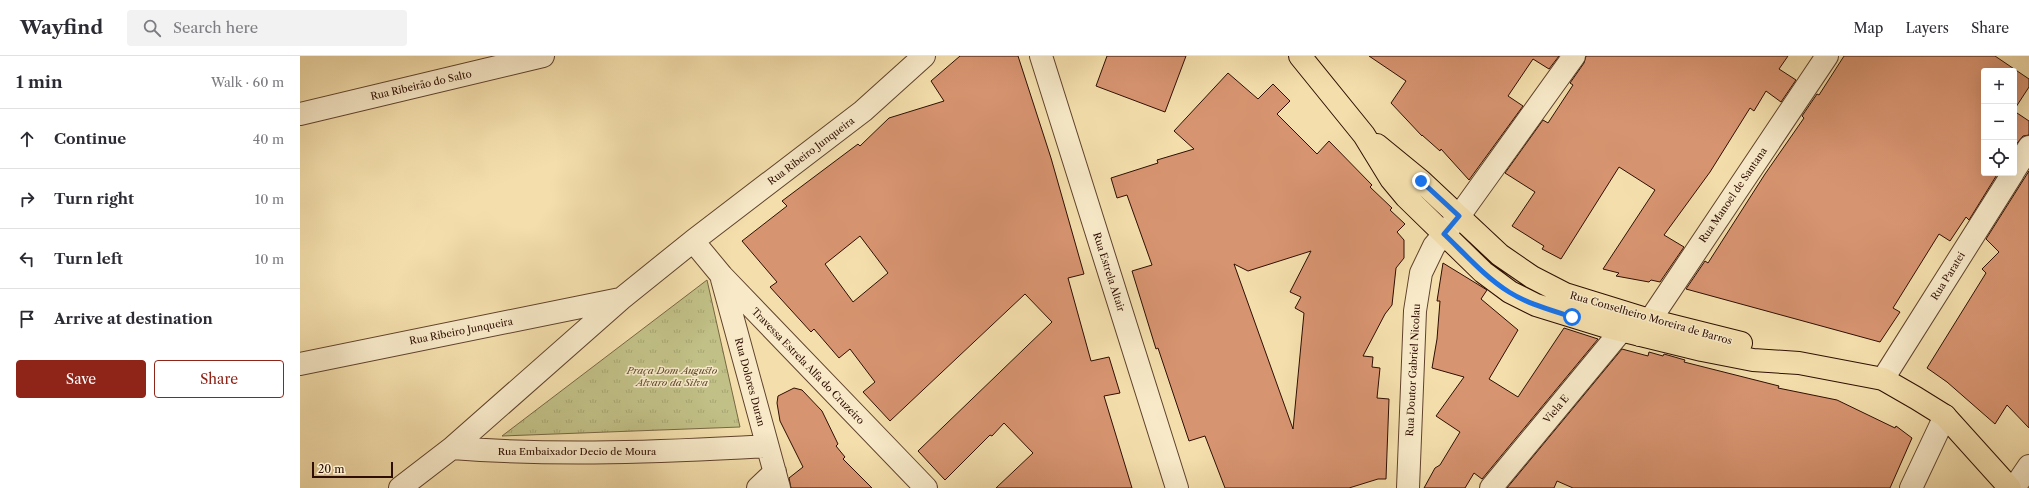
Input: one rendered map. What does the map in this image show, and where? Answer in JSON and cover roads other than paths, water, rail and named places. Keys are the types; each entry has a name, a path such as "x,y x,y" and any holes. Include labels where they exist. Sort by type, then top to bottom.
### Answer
{"main road":[{"name":"Rua Conselheiro Moreira de Barros","path":"1300,56 1364,134 1391,179 1406,197 1483,272 1510,292 1536,305 1637,328 1774,352 1799,363 1883,379 1945,416 2010,488"},
{"name":"Rua Conselheiro Moreira de Barros","path":"1364,134 1421,181 1500,255 1532,277 1637,328"}],"street":[{"name":"Rua Ribeirão do Salto","path":"300,114 543,56"},
{"name":"Rua Ribeiro Junqueira","path":"693,241 863,111 924,56"},
{"name":"Rua Estrela Altair","path":"1041,56 1177,488"},
{"name":"Rua Doutor Gabriel Nicolau","path":"1408,488 1414,311 1420,273 1434,246 1459,216 1574,56"},
{"name":"Rua Manoel de Santana","path":"1637,328 1827,56"},
{"name":"Rua Paratei","path":"2017,166 2029,147"},
{"name":"Rua Paratei","path":"1883,379 2010,176"},
{"name":"Travessa Estrela Alfa do Cruzeiro","path":"693,241 722,276 926,488"},
{"path":"400,488 452,448 621,299 693,241"},
{"name":"Rua Dolores Duran","path":"722,276 777,480"},
{"name":"Rua Ribeiro Junqueira","path":"300,364 621,299"},
{"name":"Viela E","path":"1491,488 1637,328"},
{"path":"1911,488 1945,416"},
{"name":"Rua Embaixador Decio de Moura","path":"452,448 507,452 598,453 768,446"},
{"path":"2014,488 2029,466"},
{"path":"758,488 777,480"}],"park label":[{"name":"Praça Dom Augusto Alvaro da Silva","path":"672,376"}]}
